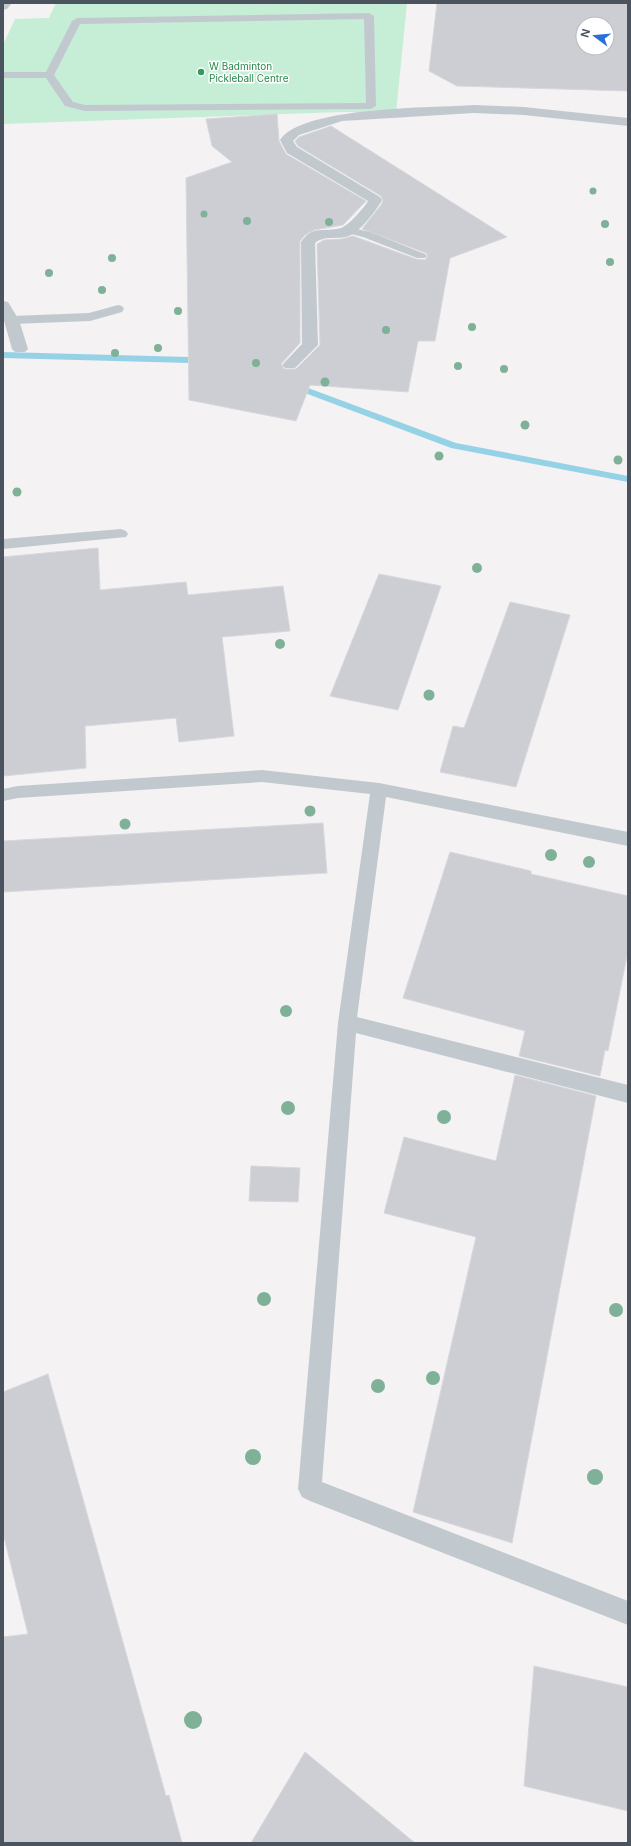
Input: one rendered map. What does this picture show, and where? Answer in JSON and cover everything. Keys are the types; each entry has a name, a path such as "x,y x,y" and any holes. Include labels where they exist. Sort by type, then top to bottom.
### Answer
{"street":[{"path":"3,7 6,3"},
{"path":"290,365 310,345 308,242 318,234 346,232 370,210 375,200 292,150 286,140 294,132 341,117 474,109 524,112 628,122"},
{"path":"3,306 12,320 20,349"}],"lane":[{"path":"369,16 371,106 85,108 69,104 49,75 77,21 369,16"},
{"path":"3,76 49,75"},
{"path":"348,230 366,234 421,256"},
{"path":"12,320 90,317 118,309"},
{"path":"3,544 121,534"},
{"path":"3,795 18,792 262,776 379,789 628,839"},
{"path":"379,789 347,1022 310,1489 628,1613"},
{"path":"347,1022 628,1094"}],"green space":[{"name":"W Badminton Pickleball Centre","path":"56,3 407,3 396,112 342,112 3,124 3,45 15,19 49,18"}],"building":[{"path":"437,3 628,3 628,91 457,86 429,71"},
{"path":"277,114 279,141 286,154 366,201 343,225 314,230 305,235 300,241 300,343 281,364 284,369 296,369 320,345 317,244 324,240 342,239 353,236 416,259 425,260 428,256 426,253 362,229 381,205 383,201 381,196 298,146 295,141 299,137 331,126 507,237 450,258 435,341 418,341 408,392 310,385 296,421 189,400 186,178 232,162 212,146 206,119"},
{"path":"98,548 100,590 186,582 188,595 283,586 290,631 222,637 234,736 179,742 176,718 85,726 86,768 3,776 3,557"},
{"path":"379,574 441,586 398,710 330,696"},
{"path":"510,602 570,615 516,787 440,772 453,726 464,728"},
{"path":"323,823 327,873 3,892 3,841"},
{"path":"450,852 531,871 531,874 628,896 628,951 608,1051 605,1050 600,1076 519,1056 525,1031 403,998"},
{"path":"515,1075 596,1096 512,1543 413,1512 476,1237 384,1213 404,1137 496,1161"},
{"path":"251,1166 300,1168 298,1202 249,1201"},
{"path":"48,1374 166,1796 169,1795 182,1843 3,1843 3,1637 28,1634 3,1533 3,1392"},
{"path":"534,1666 628,1687 628,1811 524,1786"},
{"path":"305,1752 415,1843 251,1843"}],"waterway":[{"path":"3,355 189,360 205,364"},
{"path":"292,385 454,446 628,479"}],"place":[{"name":"W Badminton Pickleball Centre","path":"201,72"}]}
